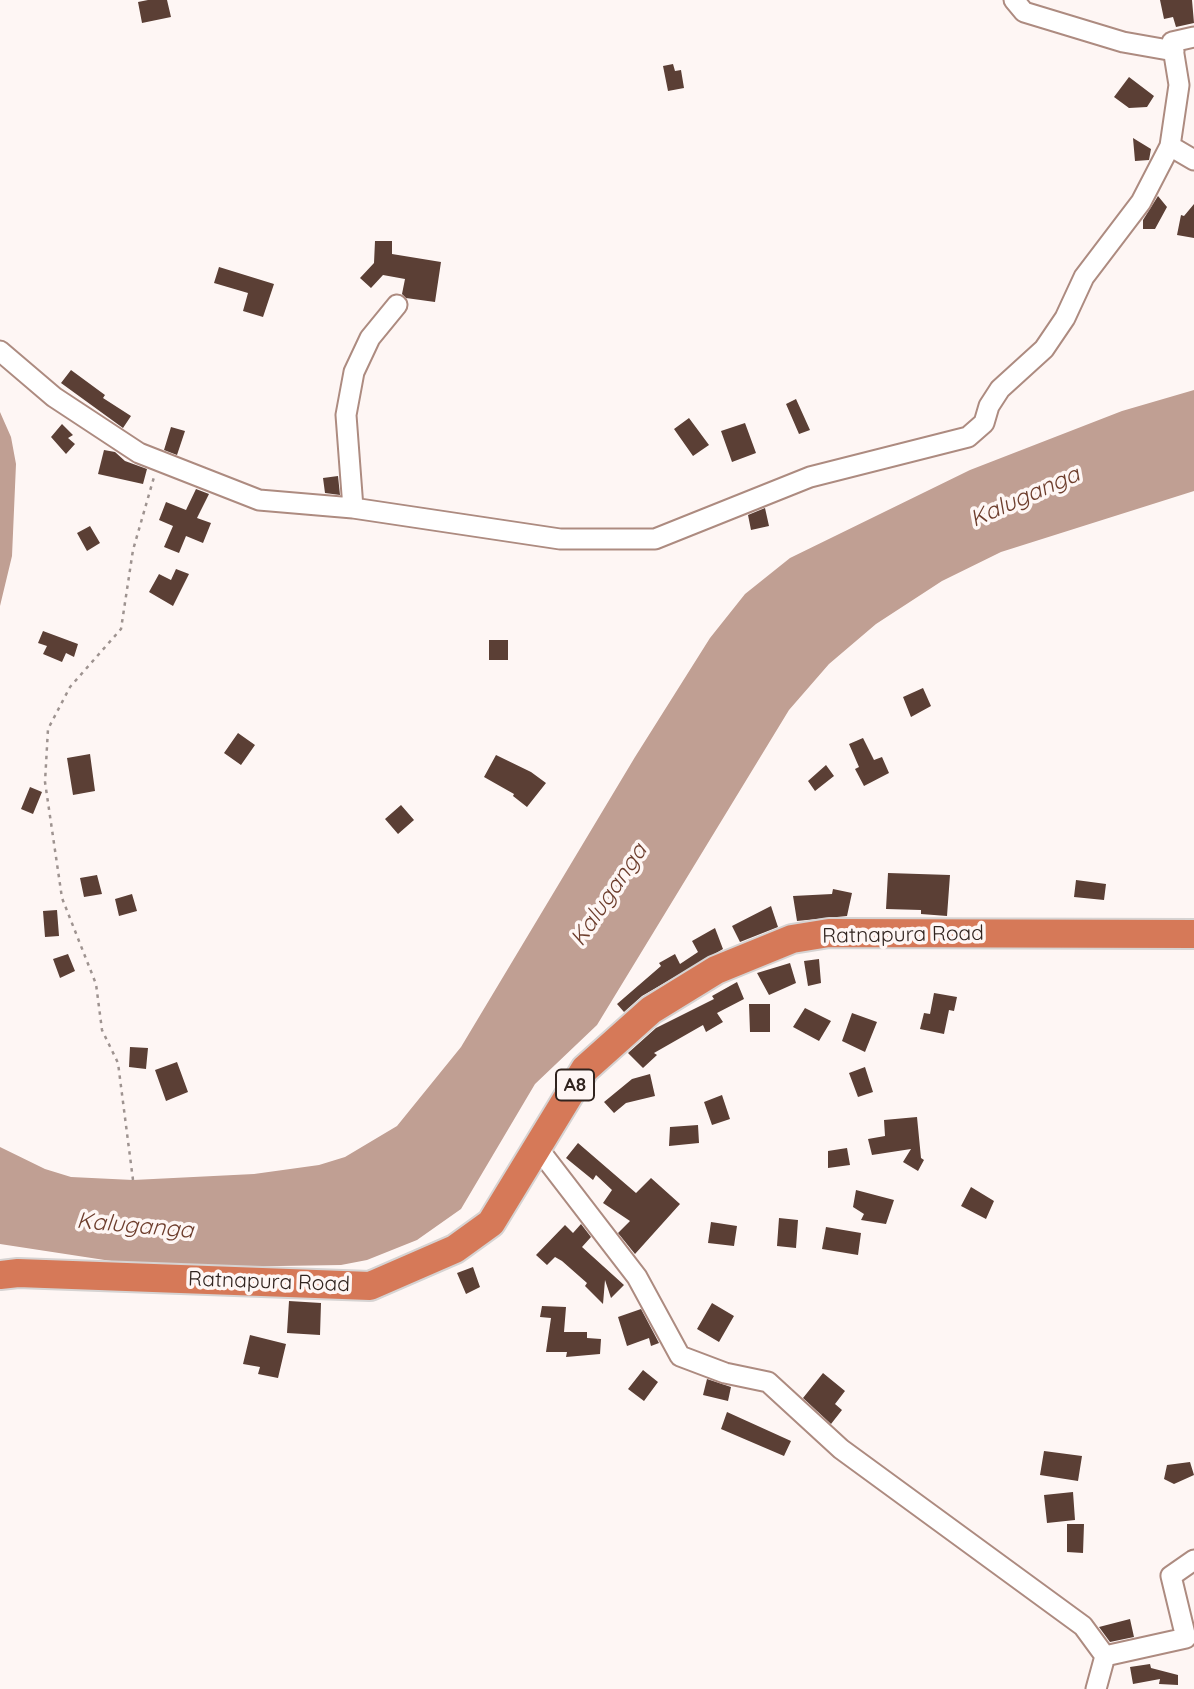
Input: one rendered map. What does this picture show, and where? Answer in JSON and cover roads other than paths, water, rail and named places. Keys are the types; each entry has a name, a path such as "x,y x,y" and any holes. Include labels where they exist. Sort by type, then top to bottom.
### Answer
{"highway":[{"name":"Ratnapura Road","path":"0,1275 370,1286 455,1249 491,1223 584,1069 651,1010 716,970 792,939 829,933 1194,934"}],"street":[{"path":"1013,0 1024,12 1123,42 1174,51"},
{"path":"0,351 54,397 139,453 260,500 353,508 560,539 655,539 810,477 968,437 984,423 989,406 1000,389 1044,349 1065,318 1084,277 1141,202 1170,146 1179,85 1172,42 1194,37"},
{"path":"1170,146 1194,160"},
{"path":"353,508 346,415 354,372 370,338 397,305"},
{"path":"537,1147 637,1277 680,1356 725,1373 768,1382 841,1448 1083,1626 1105,1656 1097,1689"},
{"path":"1105,1656 1186,1638 1171,1576 1194,1560"}],"water":[{"name":"Kaluganga","path":"1194,390 1194,491 1001,552 942,581 876,624 829,664 789,710 597,1025 535,1084 461,1209 417,1240 367,1260 341,1265 157,1268 0,1244 0,1147 45,1169 71,1177 133,1180 254,1174 319,1165 345,1157 397,1126 461,1047 635,757 710,638 745,594 790,558 970,470 1122,411"},
{"path":"0,412 11,437 16,464 12,556 0,606"}]}
